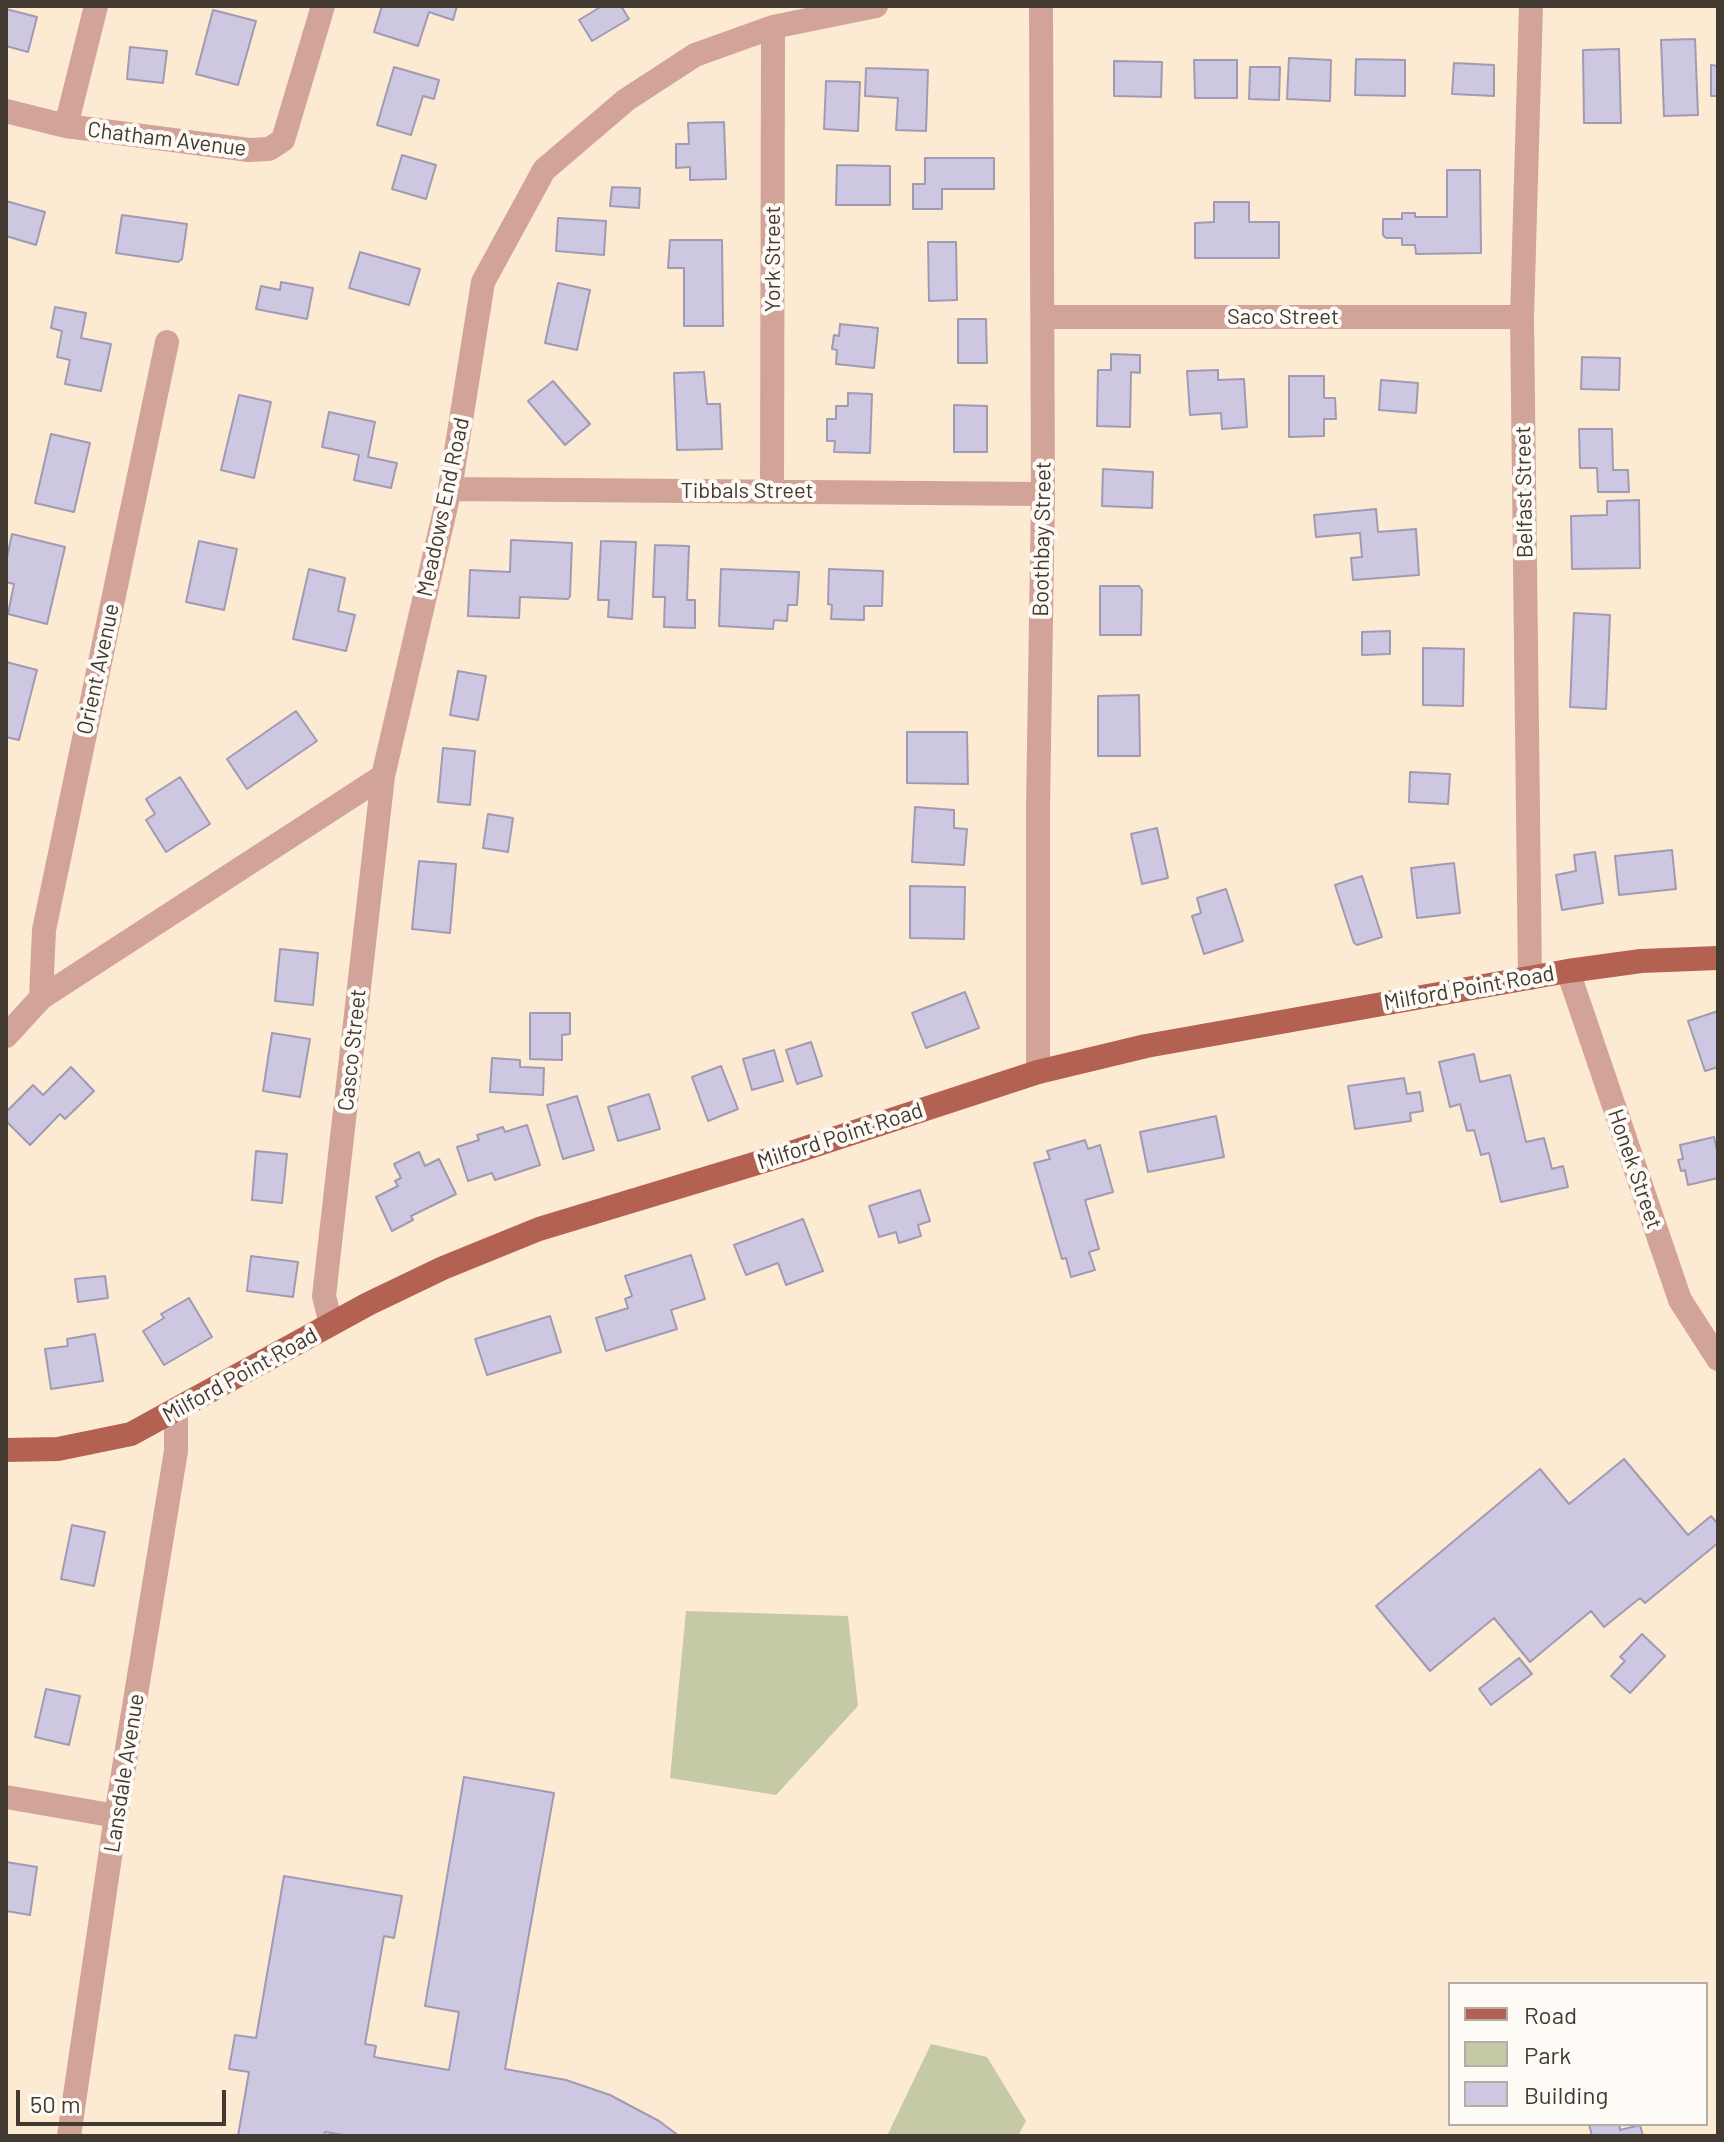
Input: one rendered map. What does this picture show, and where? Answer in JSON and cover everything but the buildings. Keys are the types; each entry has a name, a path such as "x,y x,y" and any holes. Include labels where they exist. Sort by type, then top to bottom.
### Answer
{"main road":[{"name":"Milford Point Road","path":"6,1450 58,1449 131,1434 331,1324 443,1268 539,1229 797,1151 1038,1072 1146,1046 1568,971 1641,961 1718,958"}],"street":[{"path":"66,126 96,6"},
{"name":"Chatham Avenue","path":"6,111 66,126 249,150 269,149 283,140 323,6"},
{"name":"Meadows End Road","path":"383,776 450,489 483,282 544,170 626,100 695,55 773,27 876,6"},
{"name":"Boothbay Street","path":"1038,1072 1043,494 1041,6"},
{"name":"Belfast Street","path":"1530,978 1522,317 1531,6"},
{"name":"York Street","path":"772,492 773,27"},
{"name":"Saco Street","path":"1043,317 1522,317"},
{"name":"Orient Avenue","path":"41,998 44,930 167,342"},
{"name":"Tibbals Street","path":"450,489 1043,494"},
{"path":"6,1036 41,998 383,776"},
{"name":"Casco Street","path":"331,1324 324,1296 383,776"},
{"name":"Honek Street","path":"1568,971 1680,1300 1718,1359"},
{"name":"Lansdale Avenue","path":"69,2136 116,1816 176,1451 176,1411"},
{"path":"6,1797 116,1816"}],"green space":[{"path":"686,1611 848,1616 858,1706 776,1795 670,1778"},
{"path":"931,2044 987,2057 1026,2121 1018,2136 887,2136"}]}
